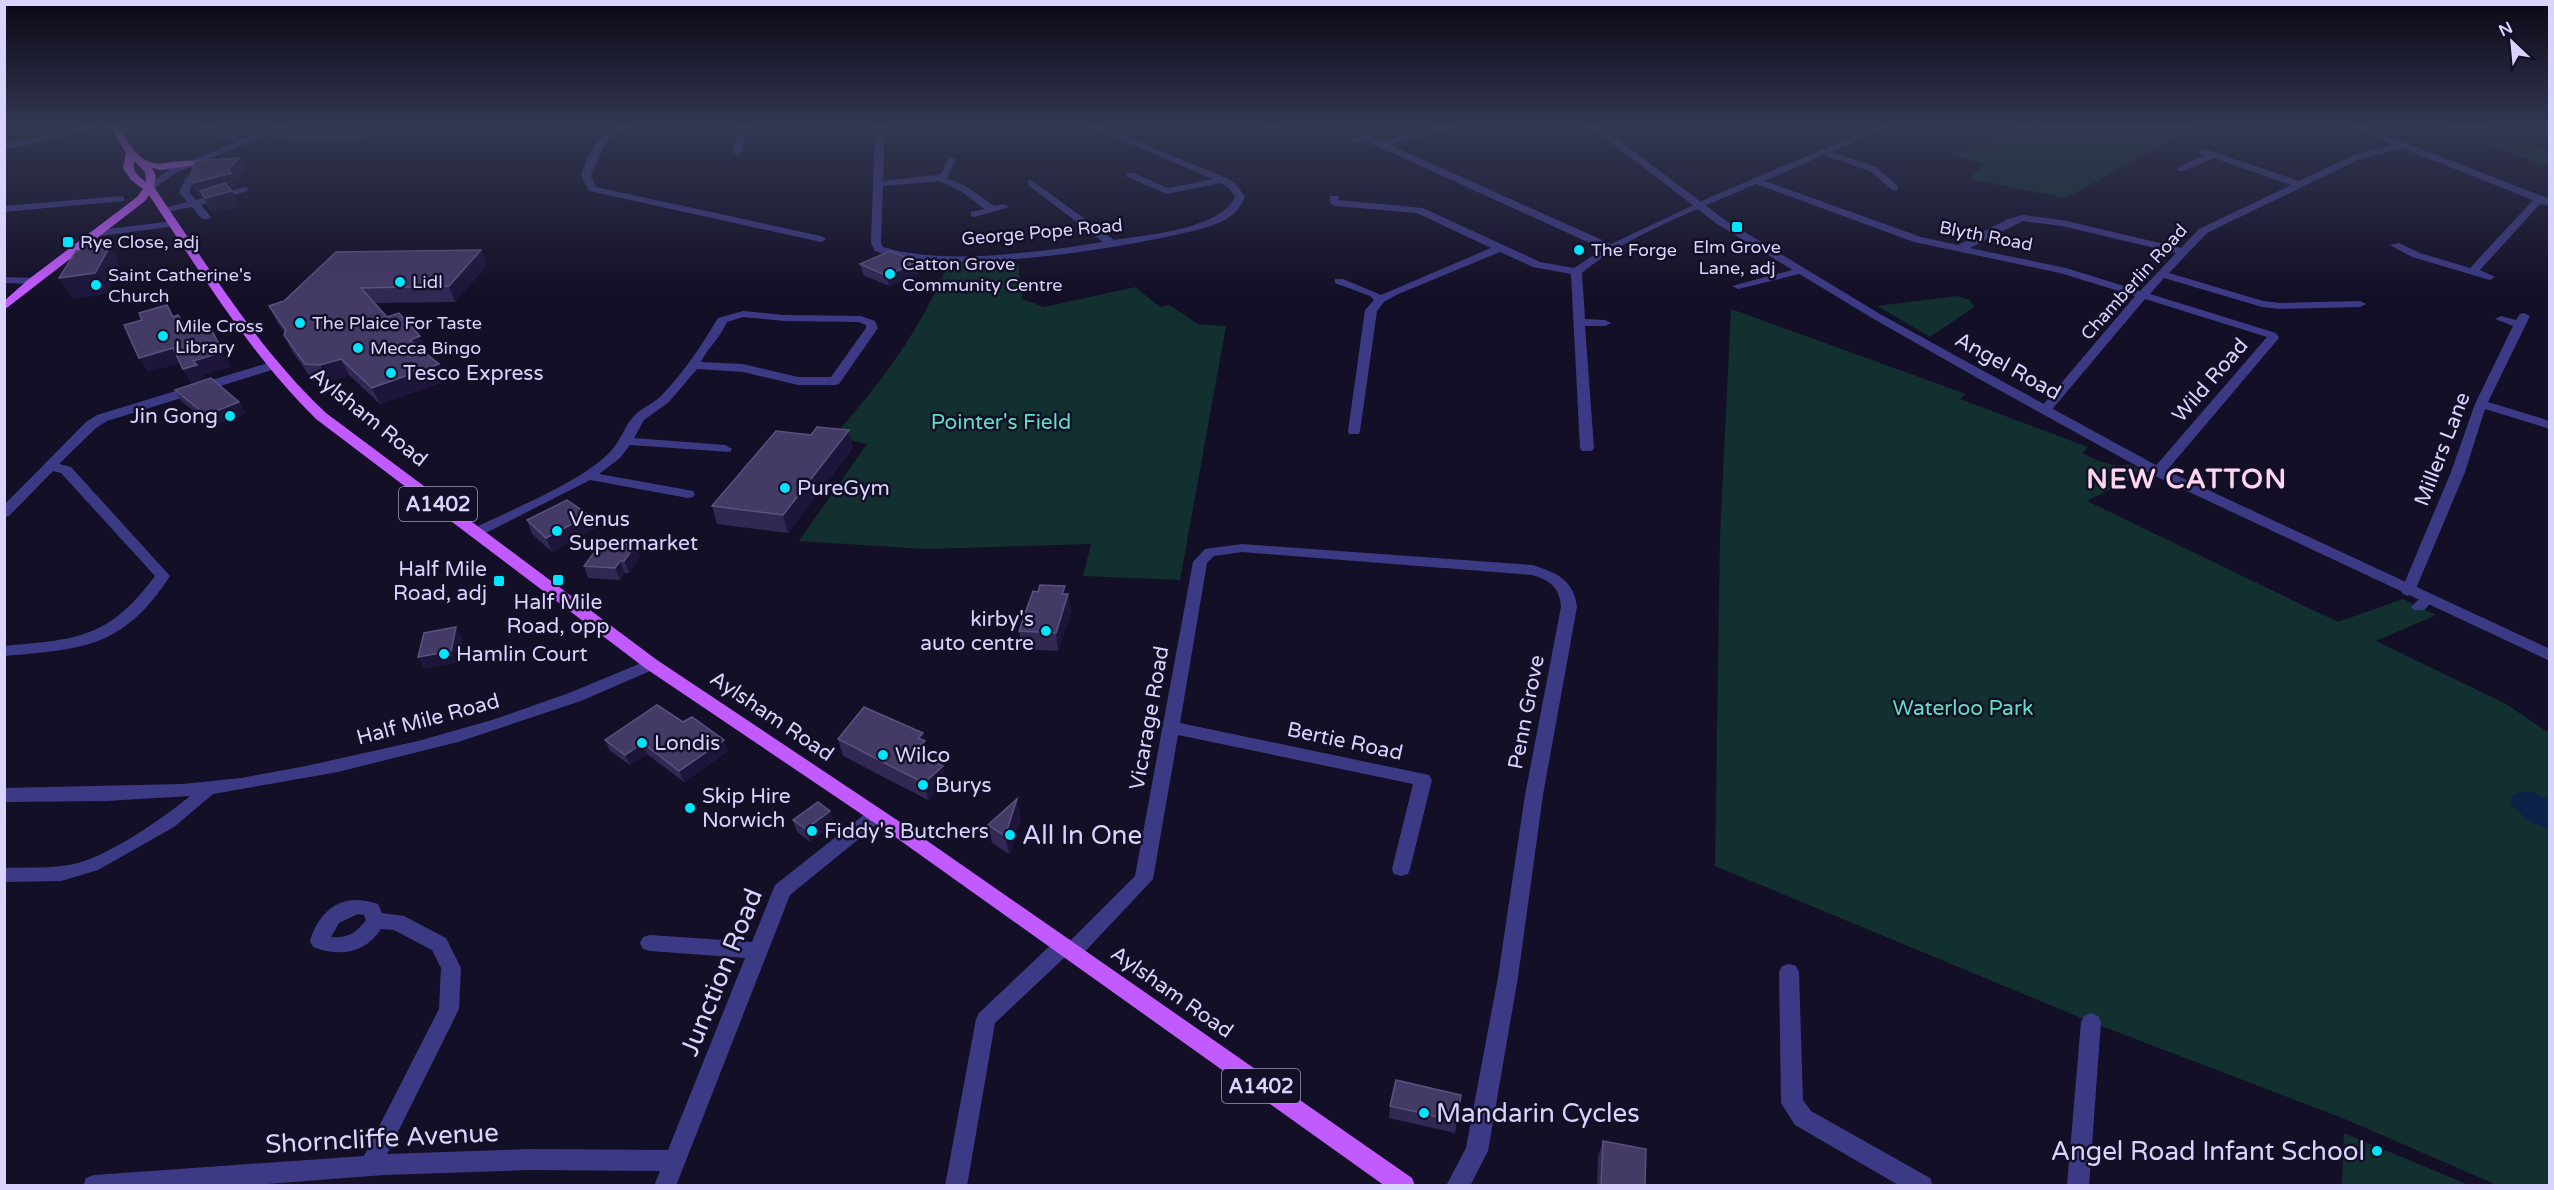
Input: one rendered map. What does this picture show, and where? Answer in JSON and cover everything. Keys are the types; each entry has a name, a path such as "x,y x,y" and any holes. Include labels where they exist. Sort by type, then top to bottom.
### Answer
{"main road":[{"name":"Aylsham Road","path":"139,182 149,188 241,326 271,366 321,416 651,664 876,815 1404,1185"},
{"name":"Aylsham Road","path":"149,188 151,182"},
{"path":"4,307 92,234 141,199 149,188"}],"street":[{"path":"149,188 156,182"},
{"path":"188,182 184,192 206,217"},
{"path":"589,182 592,189 821,239"},
{"path":"878,184 903,182"},
{"path":"948,182 964,189 992,210"},
{"path":"1139,182 1150,189 1176,191 1216,182"},
{"name":"George Pope Road","path":"878,184 876,243 884,252 923,257 1071,250 1184,230 1227,214 1236,208 1240,198 1233,186 1226,182"},
{"path":"1464,182 1610,248"},
{"name":"Angel Road","path":"1665,182 1698,207 1799,271 2158,472 2408,591 2423,603 2550,656"},
{"path":"1587,448 1576,272 1586,261 1610,248 1756,182"},
{"name":"Blyth Road","path":"1758,182 1897,234 2061,270 2144,294"},
{"path":"1888,182 1895,188"},
{"path":"2291,182 2301,185"},
{"name":"Chamberlin Road","path":"2045,410 2144,294 2206,229 2308,182"},
{"path":"2493,182 2546,202"},
{"path":"1031,183 1113,244"},
{"path":"165,211 245,190"},
{"path":"4,209 112,197"},
{"path":"2473,272 2537,202 2546,202"},
{"path":"1333,204 1419,210 1538,265 1576,272"},
{"path":"975,214 1004,207"},
{"path":"1961,248 2012,221 2024,218 2062,224 2183,252"},
{"path":"92,234 172,224"},
{"path":"2395,245 2416,255 2490,277"},
{"path":"1354,431 1371,310 1380,300 1500,248"},
{"path":"1738,286 1799,271"},
{"path":"2162,274 2262,304 2280,306 2360,304"},
{"path":"4,280 33,281"},
{"path":"1339,281 1374,294 1380,300"},
{"name":"Wild Road","path":"2144,294 2267,332 2273,338 2158,472"},
{"path":"475,533 588,477 615,455 639,418 665,399 694,365 700,352 714,338 722,320 733,315 861,319 871,323 872,328 835,381 798,381 743,368 694,365"},
{"name":"Millers Lane","path":"2408,591 2458,472 2481,404 2522,320 2501,319"},
{"path":"1579,322 1605,323"},
{"path":"4,513 53,467 92,425 102,418 271,366"},
{"path":"2481,404 2550,425"},
{"path":"626,441 725,449"},
{"path":"4,651 60,646 112,632 127,621 163,576 66,470 53,467"},
{"path":"588,477 687,494"},
{"name":"Vicarage Road","path":"956,1185 986,1019 1068,949 1144,879 1169,727 1200,562 1209,552 1222,549"},
{"name":"Penn Grove","path":"1222,549 1324,554 1532,570 1550,575 1562,583 1569,593 1569,607 1534,795 1508,977 1477,1151 1457,1185"},
{"name":"Half Mile Road","path":"4,795 117,794 208,788 283,777 420,749 536,712 651,664"},
{"name":"Bertie Road","path":"1169,727 1423,780 1401,869"},
{"path":"4,875 64,872 99,862 168,822 204,795 208,788"},
{"name":"Junction Road","path":"665,1185 782,890 876,815"},
{"path":"370,1166 449,1009 451,968 439,944 397,922 376,921"},
{"path":"650,943 759,951"},
{"path":"1789,972 1792,1103 1803,1118 1922,1185"},
{"path":"2078,1185 2091,1022"},
{"name":"Shorncliffe Avenue","path":"94,1185 498,1158 598,1157 675,1161"}],"green space":[{"path":"1982,182 2096,182 2066,198"},
{"name":"Pointer's Field","path":"973,260 973,266 1018,264 1022,299 1044,307 1135,287 1160,307 1169,305 1198,324 1226,326 1180,580 1083,576 1091,544 926,549 799,541 867,444 833,437 899,354 927,309 949,261"},
{"path":"1957,296 1970,300 1974,307 1930,337 1877,306"},
{"name":"Waterloo Park","path":"1731,309 1966,394 1960,399 2088,447 2082,453 2093,458 2111,465 2129,464 2145,472 2087,501 2338,622 2403,599 2436,615 2376,641 2506,704 2549,733 2549,1185 2497,1185 2340,1117 2091,1022 1715,866 1720,536"},
{"path":"2344,1133 2469,1185 2342,1185"}],"water":[{"path":"2528,791 2549,799 2549,829 2530,822 2511,805 2511,797 2516,793"}],"building":[{"path":"225,183 232,191 205,198 200,191"},
{"path":"105,242 102,247 110,246 95,273 59,278 76,251 83,250 86,245"},
{"path":"481,250 449,286 361,288 387,317 399,313 420,336 410,340 439,364 372,388 341,359 320,365 305,364 284,335 286,330 269,306 284,301 336,252"},
{"path":"890,251 916,262 887,276 860,264"},
{"path":"167,305 173,317 178,315 189,334 210,327 223,352 193,361 197,365 183,369 173,348 139,358 124,325 142,320 139,313"},
{"path":"211,378 239,402 206,415 175,390"},
{"path":"817,427 849,430 783,515 712,506 776,431 811,435"},
{"path":"567,500 589,515 546,538 527,520"},
{"path":"601,543 636,545 624,561 620,561 615,568 584,566"},
{"path":"1040,585 1065,586 1062,594 1068,594 1056,633 1019,631 1033,591 1038,592"},
{"path":"456,627 451,651 418,657 424,633"},
{"path":"657,705 683,722 692,717 724,740 679,771 643,743 625,755 605,740"},
{"path":"864,707 923,733 918,738 925,741 914,751 943,766 924,783 838,739"},
{"path":"1017,799 1005,836 988,825"},
{"path":"818,802 830,811 806,829 793,820"},
{"path":"1396,1080 1461,1095 1457,1121 1390,1106"},
{"path":"1603,1141 1646,1149 1645,1185 1601,1185"}],"place":[{"name":"Elm Grove Lane, adj","path":"1737,227"},
{"name":"Rye Close, adj","path":"68,242"},
{"name":"The Forge","path":"1579,250"},
{"name":"Catton Grove Community Centre","path":"890,274"},
{"name":"Lidl","path":"400,282"},
{"name":"Saint Catherine's Church","path":"96,285"},
{"name":"The Plaice For Taste","path":"300,323"},
{"name":"Mile Cross Library","path":"163,336"},
{"name":"Mecca Bingo","path":"358,348"},
{"name":"Tesco Express","path":"391,373"},
{"name":"Jin Gong","path":"230,416"},
{"name":"PureGym","path":"785,488"},
{"name":"Venus Supermarket","path":"557,531"},
{"name":"Half Mile Road, opp","path":"558,580"},
{"name":"Half Mile Road, adj","path":"499,581"},
{"name":"kirby's auto centre","path":"1046,631"},
{"name":"Hamlin Court","path":"444,654"},
{"name":"Londis","path":"642,743"},
{"name":"Wilco","path":"883,755"},
{"name":"Burys","path":"923,785"},
{"name":"Skip Hire Norwich","path":"690,808"},
{"name":"Fiddy's Butchers","path":"812,831"},
{"name":"All In One","path":"1010,835"},
{"name":"Mandarin Cycles","path":"1424,1113"},
{"name":"Angel Road Infant School","path":"2377,1151"}],"district":[{"name":"NEW CATTON","path":"2187,479"}]}
